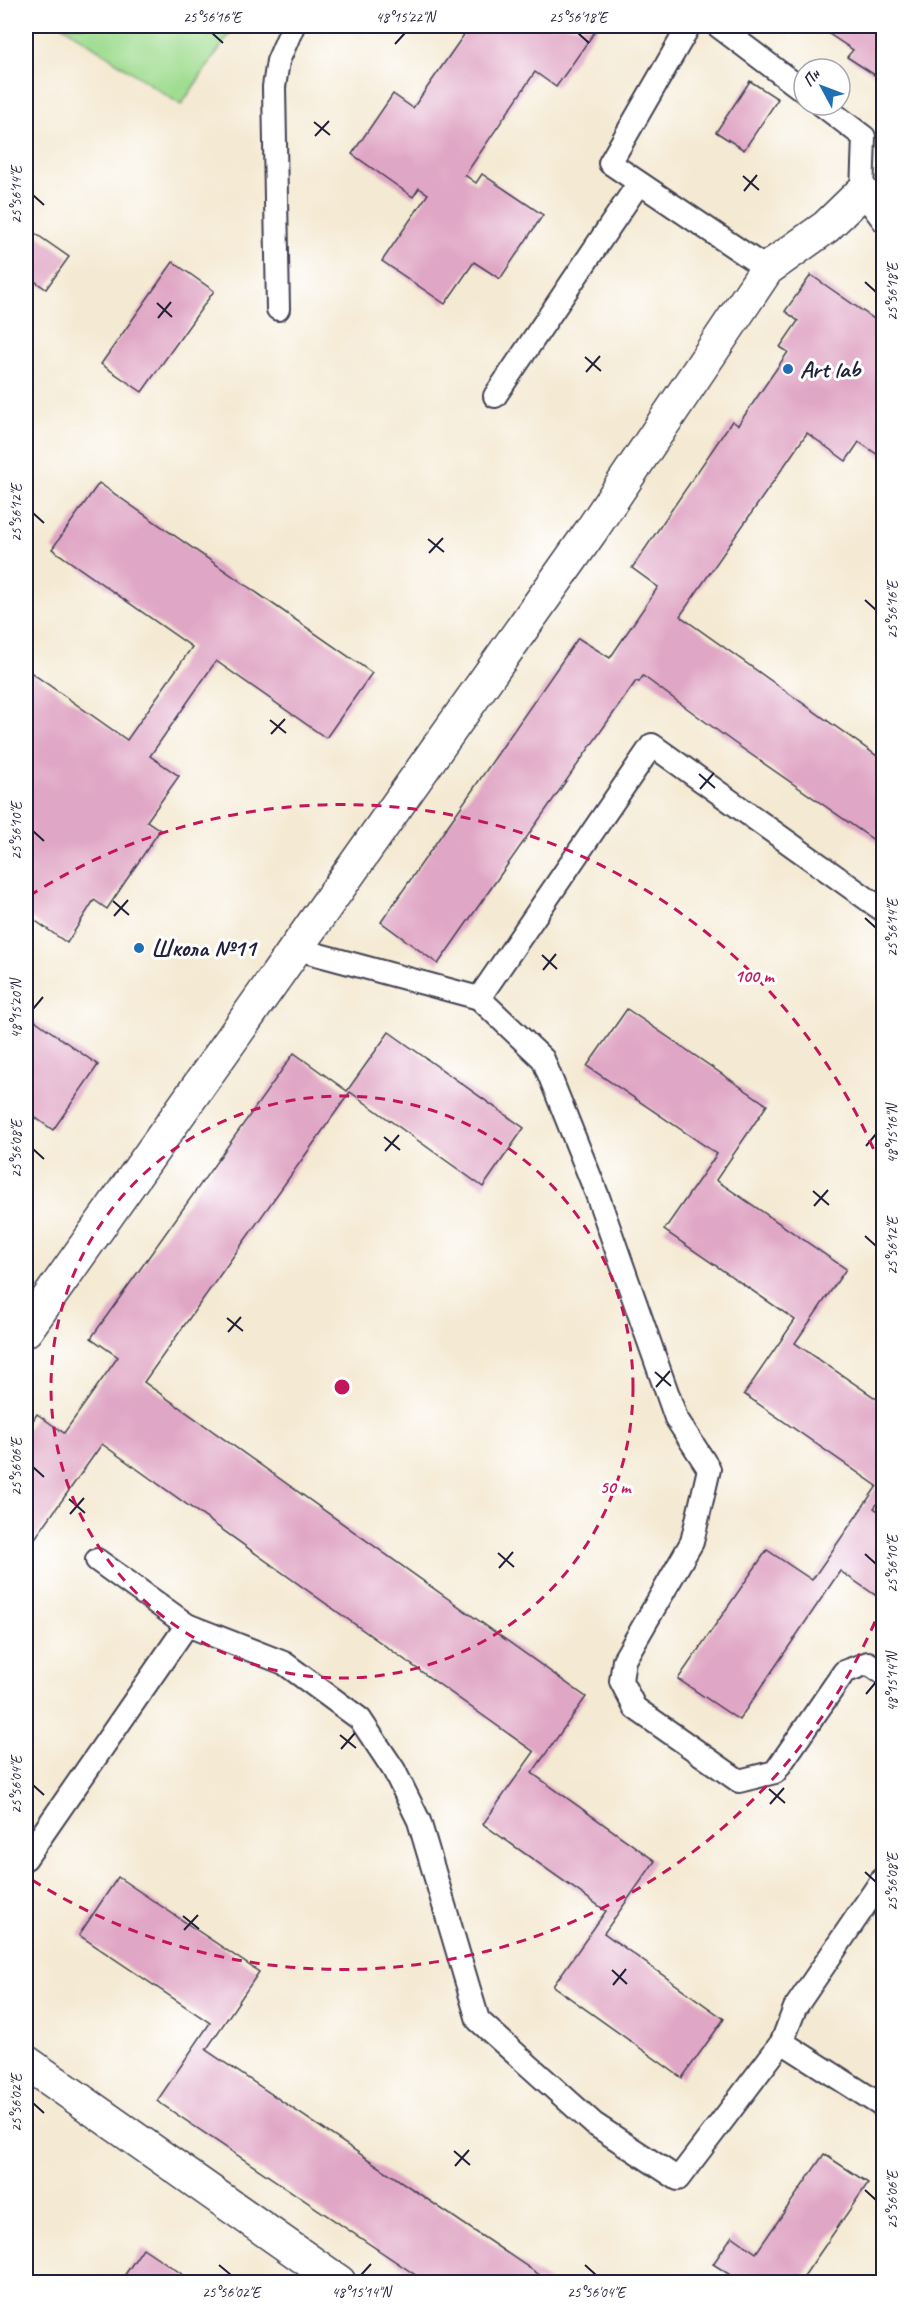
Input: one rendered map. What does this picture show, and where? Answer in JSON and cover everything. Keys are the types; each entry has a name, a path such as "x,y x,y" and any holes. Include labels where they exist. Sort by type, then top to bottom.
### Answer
{"street":[{"path":"26,1330 591,531 767,269 826,227 861,192"},
{"path":"26,2062 339,2283"}],"lane":[{"path":"278,309 274,87 278,61 293,26"},
{"path":"689,26 610,163 767,269"},
{"path":"718,26 792,82"},
{"path":"838,117 864,137 861,192 884,221"},
{"path":"495,396 639,183"},
{"path":"479,998 652,745 884,911"},
{"path":"297,949 479,998 543,1059 598,1197 676,1418 709,1468 692,1542 624,1660 621,1681 635,1708 739,1781 775,1772 844,1672 867,1663 884,1674"},
{"path":"97,1560 187,1625 284,1663 360,1719 394,1770 419,1821 478,2020 594,2124 678,2180 782,2042 795,2008 884,1877"},
{"path":"26,1858 187,1625"},
{"path":"782,2042 884,2107"}],"green space":[{"path":"63,26 235,26 181,105"}],"building":[{"path":"470,26 599,26 556,87 535,72 465,175 476,183 482,174 543,215 500,279 474,262 445,304 382,261 428,194 419,188 413,197 352,154 393,94 413,108"},
{"path":"817,26 884,26 884,81 852,60 852,57 847,57 853,50"},
{"path":"750,81 778,99 744,150 716,132"},
{"path":"26,227 69,257 46,289 26,275"},
{"path":"173,262 214,291 142,392 101,364"},
{"path":"811,275 884,326 884,459 859,442 846,461 807,433 680,616 884,761 884,847 643,676 639,682 636,681 438,964 381,922 578,638 610,658 658,587 632,568 732,421 738,425 788,352 780,347 798,321 785,311"},
{"path":"99,483 372,673 326,738 216,661 150,756 179,776 147,821 160,830 107,909 94,900 67,943 30,917 26,924 26,669 127,740 192,647 52,549"},
{"path":"627,1009 767,1105 716,1180 846,1269 795,1343 884,1404 884,1495 874,1508 884,1515 884,1601 840,1571 739,1720 678,1679 767,1550 812,1580 877,1486 744,1394 795,1320 664,1230 717,1154 587,1066"},
{"path":"26,1014 98,1065 53,1130 26,1111"},
{"path":"389,1032 524,1128 483,1187 350,1092 144,1382 586,1697 532,1773 655,1861 604,1933 724,2019 682,2078 553,1986 606,1911 483,1824 534,1752 102,1444 26,1551 26,1431 37,1414 64,1433 118,1357 91,1338 294,1053 347,1091"},
{"path":"118,1877 259,1972 206,2050 550,2282 426,2282 157,2101 210,2023 79,1935"},
{"path":"824,2154 868,2183 800,2282 741,2282 713,2264 732,2236 756,2253"},
{"path":"143,2248 194,2282 120,2282"}],"place":[{"name":"Art lab","path":"788,369"},
{"name":"Школа №11","path":"139,948"}]}
